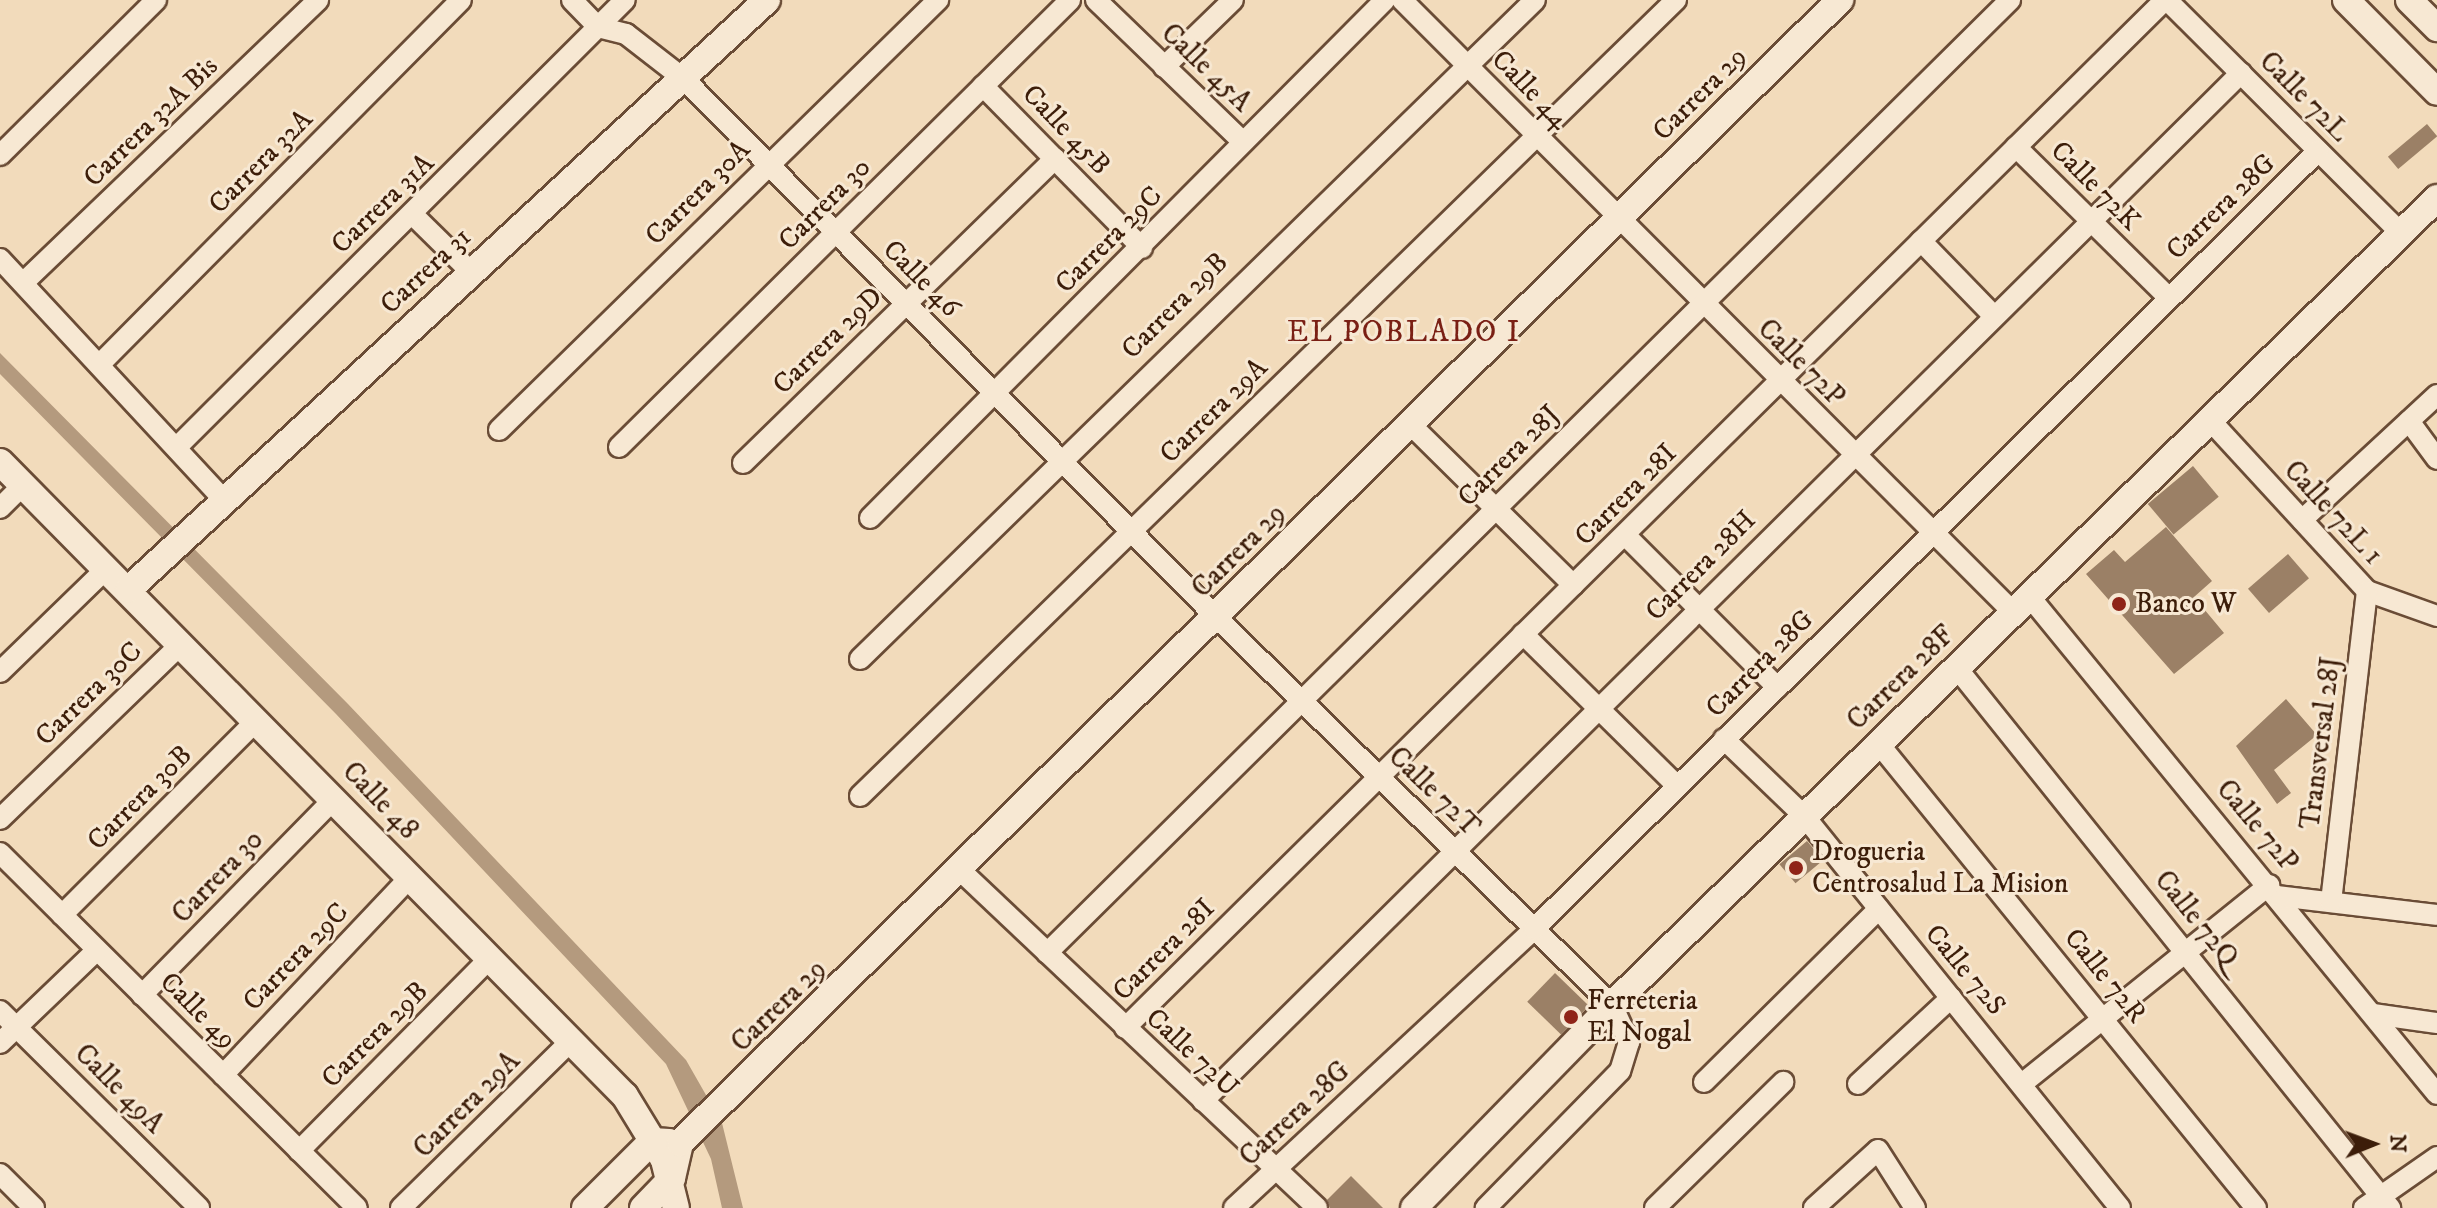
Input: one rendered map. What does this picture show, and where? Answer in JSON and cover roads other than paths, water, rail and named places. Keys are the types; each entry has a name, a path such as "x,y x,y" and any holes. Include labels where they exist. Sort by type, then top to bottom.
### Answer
{"street":[{"path":"0,155 156,0"},
{"name":"Carrera 32A Bis","path":"23,283 318,0"},
{"name":"Carrera 32A","path":"101,363 461,0"},
{"name":"Calle 46","path":"572,0 598,27 626,34 684,79 1059,460 1132,528 1217,618"},
{"name":"Carrera 31A","path":"178,446 625,0"},
{"name":"Carrera 31","path":"129,589 767,0"},
{"name":"Carrera 30A","path":"499,430 767,164 938,0"},
{"name":"Carrera 30","path":"619,447 1070,0"},
{"name":"Calle 45A","path":"1096,0 1243,142"},
{"path":"1164,67 1233,0"},
{"name":"Carrera 29C","path":"870,518 1142,248 1385,0"},
{"name":"Calle 44","path":"1402,0 1618,220"},
{"name":"Carrera 29B","path":"860,659 1059,460 1535,0"},
{"name":"Carrera 29A","path":"860,796 1676,0"},
{"name":"Carrera 29","path":"686,1139 765,1066 1840,0"},
{"name":"Carrera 28J","path":"1047,953 2010,0"},
{"name":"Calle 72L","path":"2166,0 2401,233"},
{"name":"Carrera 28I","path":"1125,1028 2166,0"},
{"path":"2346,0 2437,92"},
{"path":"2409,0 2437,28"},
{"name":"Carrera 28H","path":"1203,1101 2241,73"},
{"name":"Calle 45B","path":"983,86 1142,248"},
{"name":"Calle 72K","path":"2016,147 2168,297"},
{"name":"Carrera 28G","path":"1234,1208 1534,929 2318,151"},
{"name":"Carrera 29D","path":"743,463 1055,158"},
{"name":"Carrera 28F","path":"1414,1208 1612,1005 2022,605 2208,418 2437,198"},
{"path":"412,214 472,273"},
{"name":"Calle 72P","path":"1618,220 1931,533 2022,605 2273,891 2437,1094"},
{"path":"1921,241 1994,316"},
{"path":"0,259 178,446 218,506"},
{"path":"2302,520 2437,395"},
{"name":"Calle 72L 1","path":"2208,418 2367,591 2437,616"},
{"path":"2409,421 2437,459"},
{"path":"1411,425 1573,585"},
{"name":"Calle 48","path":"0,462 129,589 625,1096 672,1178 676,1208"},
{"path":"0,508 22,486"},
{"path":"1626,536 1777,687"},
{"path":"0,672 107,568"},
{"name":"Transversal 28J","path":"2331,902 2367,591"},
{"name":"Calle 72T","path":"1217,618 1612,1005"},
{"path":"1523,634 1677,786"},
{"name":"Carrera 30C","path":"0,819 182,643"},
{"name":"Calle 72Q","path":"1956,667 2385,1202"},
{"name":"Carrera 30B","path":"62,915 257,720"},
{"name":"Calle 72S","path":"1724,739 1805,817 2023,1083 2120,1208"},
{"name":"Calle 72R","path":"1879,744 2256,1208"},
{"name":"Carrera 30","path":"142,995 334,799"},
{"name":"Calle 49","path":"0,853 357,1208"},
{"name":"Calle 72U","path":"961,871 1317,1208"},
{"name":"Carrera 29C","path":"223,1075 410,877"},
{"path":"2023,1083 2185,950 2273,891 2331,902 2437,915"},
{"path":"1704,1082 1879,909"},
{"path":"0,1043 97,950"},
{"name":"Carrera 29B","path":"299,1151 490,958"},
{"path":"1858,1084 1951,998"},
{"path":"1486,1208 1620,1071 1629,1042 1612,1005"},
{"name":"Calle 49A","path":"0,1011 199,1208"},
{"path":"2373,1014 2437,1023"},
{"name":"Carrera 29A","path":"401,1208 571,1041"},
{"path":"1655,1208 1783,1082"},
{"path":"585,1208 652,1141 686,1139 672,1178 643,1208"},
{"path":"1814,1208 1878,1150 1915,1208"},
{"path":"2364,1208 2385,1202 2437,1157"},
{"path":"0,1174 34,1208"}],"place":[{"name":"Banco W","path":"2119,604"},
{"name":"Drogueria Centrosalud La Mision","path":"1796,868"},
{"name":"Ferreteria El Nogal","path":"1571,1017"}],"district":[{"name":"EL POBLADO I","path":"1404,333"}]}
